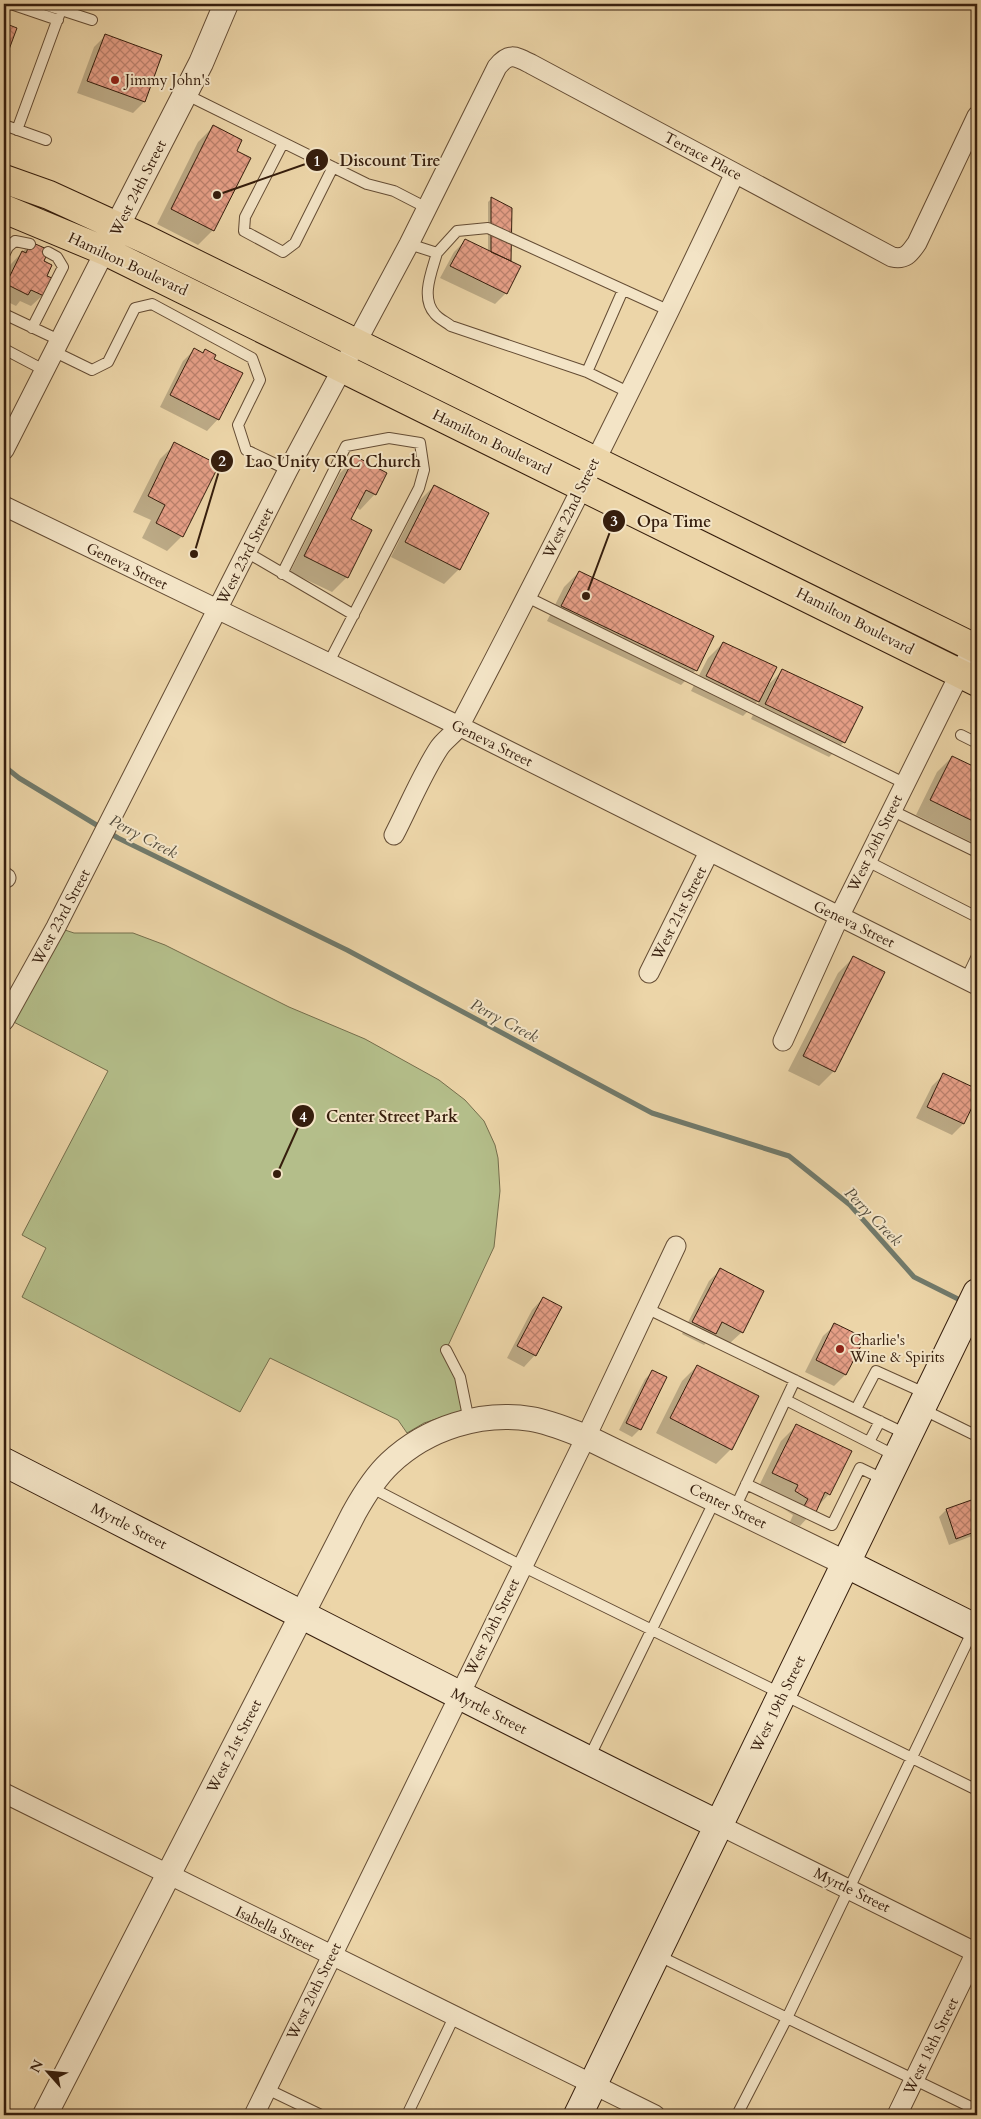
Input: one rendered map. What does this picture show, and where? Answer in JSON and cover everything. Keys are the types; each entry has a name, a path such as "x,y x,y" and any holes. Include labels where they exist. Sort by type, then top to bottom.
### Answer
{"main road":[{"name":"Hamilton Boulevard","path":"4,179 49,195 118,226 975,648"},
{"name":"Hamilton Boulevard","path":"4,209 104,251 581,485 968,678"},
{"name":"West 19th Street","path":"578,2115 977,1293"},
{"name":"Myrtle Street","path":"4,1462 458,1696 719,1825"},
{"name":"Center Street","path":"845,1563 976,1628"}],"street":[{"name":"West 24th Street","path":"4,450 104,251 186,94 226,4"},
{"name":"Terrace Place","path":"485,91 496,67 504,58 509,56 520,59 892,257 900,259 908,256 924,228 977,116"},
{"name":"West 23rd Street","path":"4,1021 61,917 248,553 288,470 409,244 485,91"},
{"name":"West 22nd Street","path":"394,835 439,748 459,726 527,597 581,485 670,311 735,173"},
{"name":"Geneva Street","path":"4,506 459,726 972,982"},
{"name":"West 20th Street","path":"783,1041 904,783 968,678 975,648"},
{"name":"West 21st Street","path":"648,973 709,852"},
{"name":"West 20th Street","path":"254,2115 586,1436 676,1246"},
{"name":"Center Street","path":"468,1421 501,1417 531,1419 562,1427 586,1436 845,1563"},
{"name":"West 21st Street","path":"45,2115 354,1513 370,1487 390,1463 411,1446 447,1428 468,1421"},
{"name":"Isabella Street","path":"4,1793 655,2115"},
{"name":"Myrtle Street","path":"719,1825 977,1952"},
{"name":"West 18th Street","path":"897,2115 977,1952"}],"lane":[{"path":"11,4 92,20"},
{"path":"43,4 60,15"},
{"path":"17,130 60,15"},
{"path":"186,94 367,184 394,191 427,208"},
{"path":"4,125 46,140"},
{"path":"283,143 245,217 244,231 283,252 295,243 332,167"},
{"path":"628,392 587,372 451,326 434,313 428,301 429,280 438,253 457,231 488,228 670,311"},
{"path":"4,255 8,246 15,241 30,244"},
{"path":"409,244 438,253"},
{"path":"32,328 64,267 57,257 48,252"},
{"path":"587,372 623,290"},
{"path":"4,314 32,328 92,370 108,362 135,308 152,304 252,358 260,380 238,425 246,450 288,470"},
{"path":"4,350 44,370"},
{"path":"282,574 346,446 390,438 420,442 424,470 419,488 328,664"},
{"path":"248,553 354,615"},
{"path":"527,597 904,783"},
{"path":"961,735 977,742"},
{"path":"891,810 977,852"},
{"path":"867,861 977,917"},
{"path":"972,982 977,956"},
{"path":"646,1308 880,1421 903,1446"},
{"path":"446,1350 460,1377 468,1421"},
{"path":"856,1409 876,1371 977,1436"},
{"path":"588,1760 651,1630 725,1505 746,1484 795,1380"},
{"path":"786,1400 869,1442 903,1446"},
{"path":"869,1442 880,1421"},
{"path":"746,1484 832,1525 860,1468 886,1481"},
{"path":"370,1487 522,1566 977,1790"},
{"path":"738,2115 976,1628"},
{"path":"656,1955 977,2110"},
{"path":"407,2115 454,2017"},
{"path":"267,2089 321,2115"}],"green space":[{"path":"56,927 74,933 133,933 165,945 289,1007 365,1039 439,1080 465,1100 484,1121 495,1145 498,1158 500,1191 494,1247 446,1350 466,1409 424,1423 407,1433 398,1420 270,1358 240,1412 22,1297 46,1248 22,1235 108,1071 6,1018"}],"building":[{"path":"4,23 17,28 4,63"},
{"path":"105,34 162,55 145,102 87,81"},
{"path":"213,125 242,140 237,151 251,158 214,231 171,209"},
{"path":"491,197 512,208 511,261 491,252"},
{"path":"465,239 521,266 507,294 450,266"},
{"path":"31,242 49,250 44,261 52,265 47,276 52,278 44,296 31,290 28,295 6,284 22,251 26,253"},
{"path":"194,348 203,353 205,349 216,355 214,359 243,373 219,420 170,395"},
{"path":"174,442 219,465 183,537 156,523 165,505 148,496"},
{"path":"355,456 387,473 376,495 366,490 351,519 372,530 348,578 304,556"},
{"path":"434,485 489,513 460,570 405,542"},
{"path":"579,571 714,636 697,671 561,606"},
{"path":"723,642 777,667 759,702 706,676"},
{"path":"782,669 863,707 845,743 765,704"},
{"path":"952,756 977,768 977,823 930,800"},
{"path":"853,956 885,972 835,1072 803,1056"},
{"path":"943,1073 977,1089 977,1097 964,1124 927,1107"},
{"path":"720,1268 764,1291 743,1333 722,1322 716,1334 692,1322"},
{"path":"543,1297 562,1307 536,1356 517,1346"},
{"name":"Charlie's Wine & Spirits","path":"834,1323 865,1338 846,1375 816,1360"},
{"path":"697,1365 759,1396 732,1450 670,1418"},
{"path":"652,1370 667,1377 641,1430 626,1423"},
{"path":"796,1424 852,1451 830,1495 825,1492 816,1512 804,1506 808,1499 795,1491 798,1485 772,1473"},
{"path":"977,1498 977,1531 956,1539 946,1509"}],"waterway":[{"name":"Perry Creek","path":"4,766 19,778 118,838 347,950 652,1113 789,1156 850,1205 914,1277 964,1302"}],"place":[{"name":"Jimmy John's","path":"115,80"},
{"name":"Discount Tire","path":"217,195"},
{"name":"Lao Unity CRC Church","path":"194,554"},
{"name":"Opa Time","path":"586,596"},
{"name":"Center Street Park","path":"277,1174"},
{"name":"Charlie's Wine & Spirits","path":"840,1349"}]}
